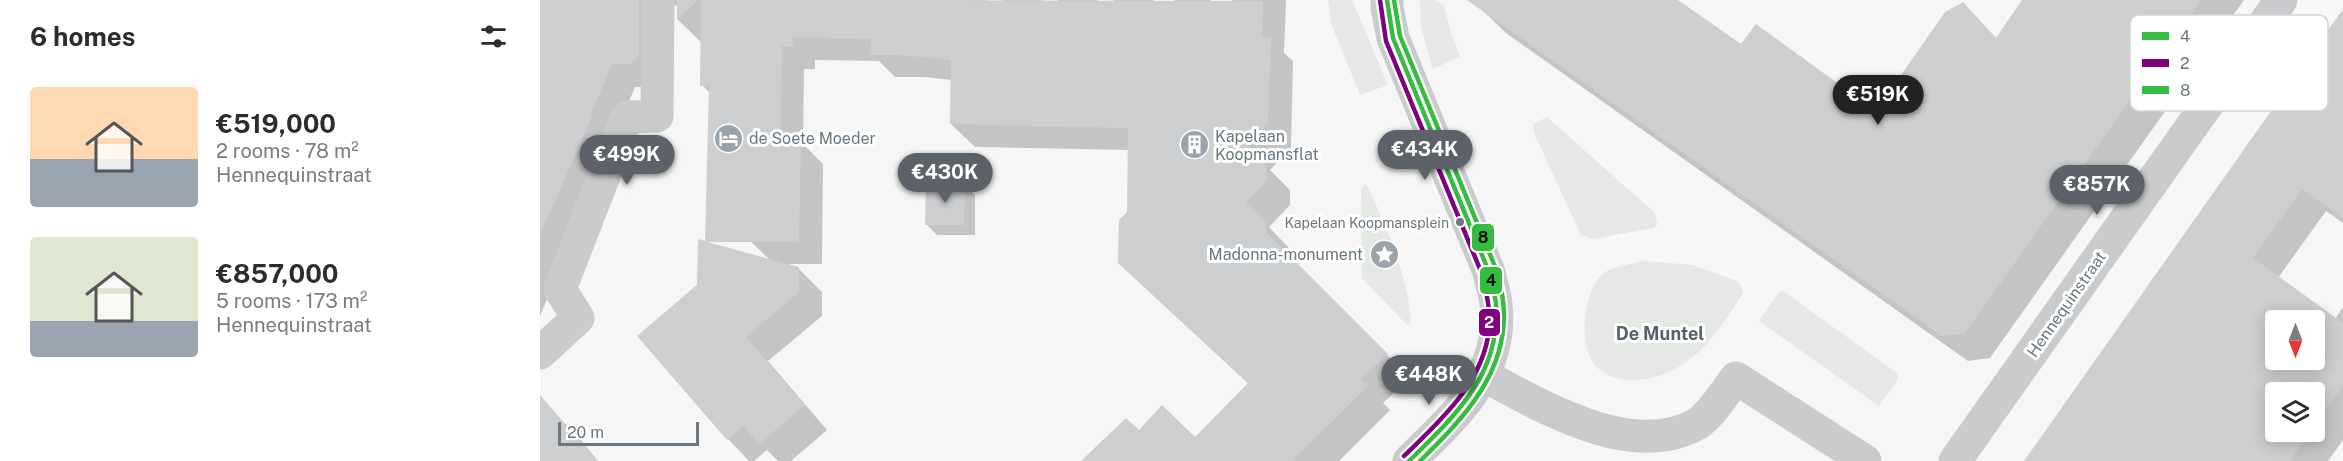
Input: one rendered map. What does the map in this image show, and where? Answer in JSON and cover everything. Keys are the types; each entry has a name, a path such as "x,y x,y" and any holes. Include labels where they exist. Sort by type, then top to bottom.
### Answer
{"street":[{"path":"540,353 578,318 560,289 627,117 657,116 658,0"},
{"path":"1387,0 1393,38 1489,272 1496,303 1497,321 1494,344 1474,393 1461,410 1409,461"},
{"name":"Hennequinstraat","path":"2270,15 2281,0"},
{"name":"Hennequinstraat","path":"1956,461 2203,111"},
{"path":"1483,375 1586,428 1633,437 1660,438 1680,433 1700,422 1736,378 1865,461"}],"shaded area":[{"path":"1328,0 1352,0 1388,85 1360,95 1332,26"},
{"path":"1420,0 1435,0 1444,6 1460,56 1433,69 1421,27"},
{"path":"1547,117 1655,213 1657,224 1653,228 1593,239 1581,235 1534,133 1533,124"},
{"path":"1367,185 1382,218 1401,268 1409,303 1411,321 1408,326 1362,278 1361,189"},
{"path":"1645,261 1693,265 1739,282 1743,293 1712,337 1688,361 1657,377 1628,380 1608,375 1592,360 1587,347 1585,317 1593,288 1600,277 1609,270"},
{"path":"1783,291 1897,373 1898,379 1879,406 1759,321 1779,292"}],"building":[{"path":"540,0 639,0 639,56 630,64 612,64 590,116 592,117 540,235"},
{"path":"677,0 698,0 677,20"},
{"path":"701,0 1263,1 1262,37 1271,37 1268,124 1247,146 1267,166 1267,181 1246,203 1266,223 1266,232 1388,354 1361,379 1368,386 1292,461 1081,461 1126,418 1139,430 1162,405 1195,437 1248,383 1118,263 1119,220 1127,212 1128,128 950,124 951,60 900,55 870,55 871,39 793,37 793,46 782,46 781,139 801,139 799,242 707,242 799,267 799,292 746,337 805,405 759,444 744,426 727,440 637,336 697,285 698,239 705,241 709,86 700,86"},
{"path":"1467,0 1678,0 1741,44 1756,24 1876,111 1945,12 1963,2 1996,38 2022,0 2201,0 2190,15 2130,15 2130,100 1965,333 1942,336"},
{"path":"2343,9 2343,218 2302,189 2253,258 2325,310 2343,323 2343,386 2325,411 2325,382 2265,382 2265,442 2303,442 2290,461 2024,461 2271,111 2328,111 2328,30"},
{"path":"926,183 965,183 964,225 925,225"},
{"path":"540,395 597,461 540,461"}],"transit line":[{"name":"2","path":"1380,0 1386,41 1482,274 1489,315 1485,348 1479,366 1469,383 1432,429 1404,456"},
{"name":"4","path":"1387,0 1393,38 1489,272 1496,304 1496,329 1483,373 1458,410 1409,461"},
{"name":"8","path":"1394,0 1400,36 1496,269 1503,301 1504,326 1500,348 1492,370 1468,409 1420,461"}],"place":[{"name":"de Soete Moeder","path":"728,138"},
{"name":"Kapelaan Koopmansflat","path":"1194,145"},
{"name":"Kapelaan Koopmansplein","path":"1460,222"},
{"name":"Madonna-monument","path":"1384,254"}],"district":[{"name":"De Muntel","path":"1660,334"}]}
